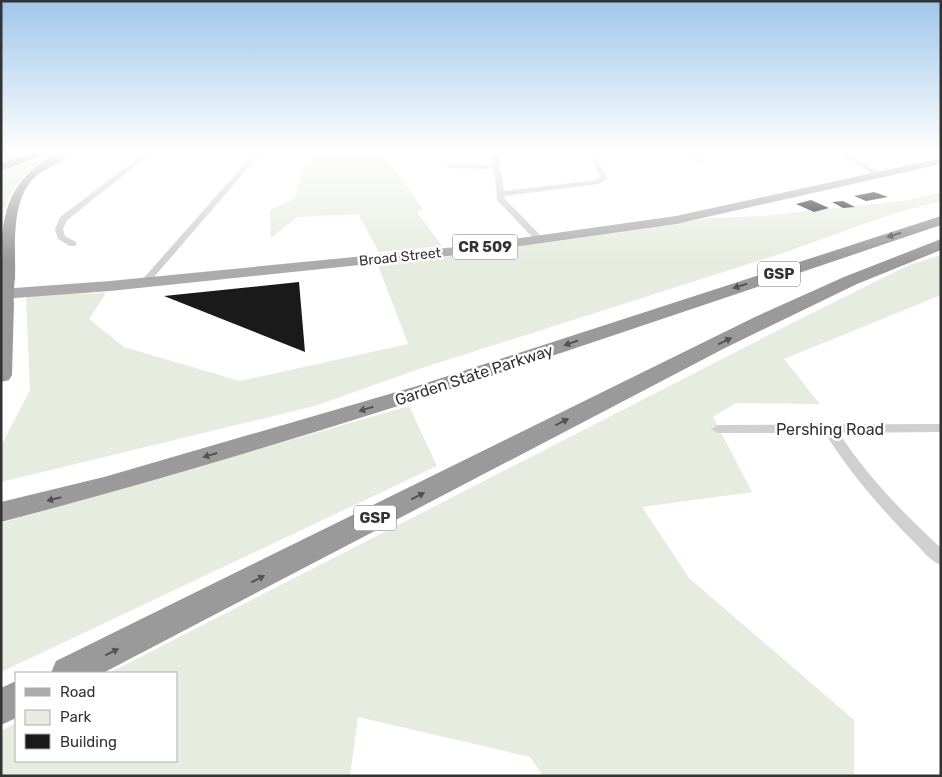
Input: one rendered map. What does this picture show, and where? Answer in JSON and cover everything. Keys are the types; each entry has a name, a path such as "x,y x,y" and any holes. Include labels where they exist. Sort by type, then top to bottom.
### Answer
{"highway":[{"path":"1,375 4,292 10,215 16,189"},
{"name":"Garden State Parkway","path":"1,512 113,483 416,394 941,220"},
{"name":"GSP","path":"70,672 248,584 681,362 842,284 941,244"},
{"path":"1,707 15,700"}],"main road":[{"name":"Broad Street","path":"4,292 145,282 361,261 539,239 685,218 815,189"}],"street":[{"path":"73,244 60,237 59,228 63,219 102,189"},
{"path":"145,282 226,189"},
{"path":"499,189 503,203 539,239"},
{"path":"500,194 539,189"},
{"name":"Pershing Road","path":"718,429 830,430 941,428"},
{"path":"830,430 840,448 866,479 941,558"}],"green space":[{"path":"1,189 14,189 5,208 1,206"},
{"path":"297,189 409,189 423,210 417,212 442,246 379,252 358,214 297,217 271,238 270,210 295,198"},
{"path":"941,192 941,201 892,214 780,254 419,369 315,406 1,482 1,446 30,390 26,295 106,293 89,319 124,347 240,381 408,344 378,265 711,218 763,216 910,200"},
{"path":"941,255 941,295 784,359 820,404 736,403 713,417 752,492 642,507 689,578 854,720 854,776 543,776 530,757 358,717 350,776 1,776 1,731 15,724 15,762 178,762 178,672 111,672 909,265"},
{"path":"409,406 437,466 1,672 1,523"}],"building":[{"path":"874,192 888,197 866,201 854,196"},
{"path":"811,200 829,208 814,212 796,204"},
{"path":"843,201 855,207 843,208 832,202"},
{"path":"299,282 305,352 164,296"}]}
